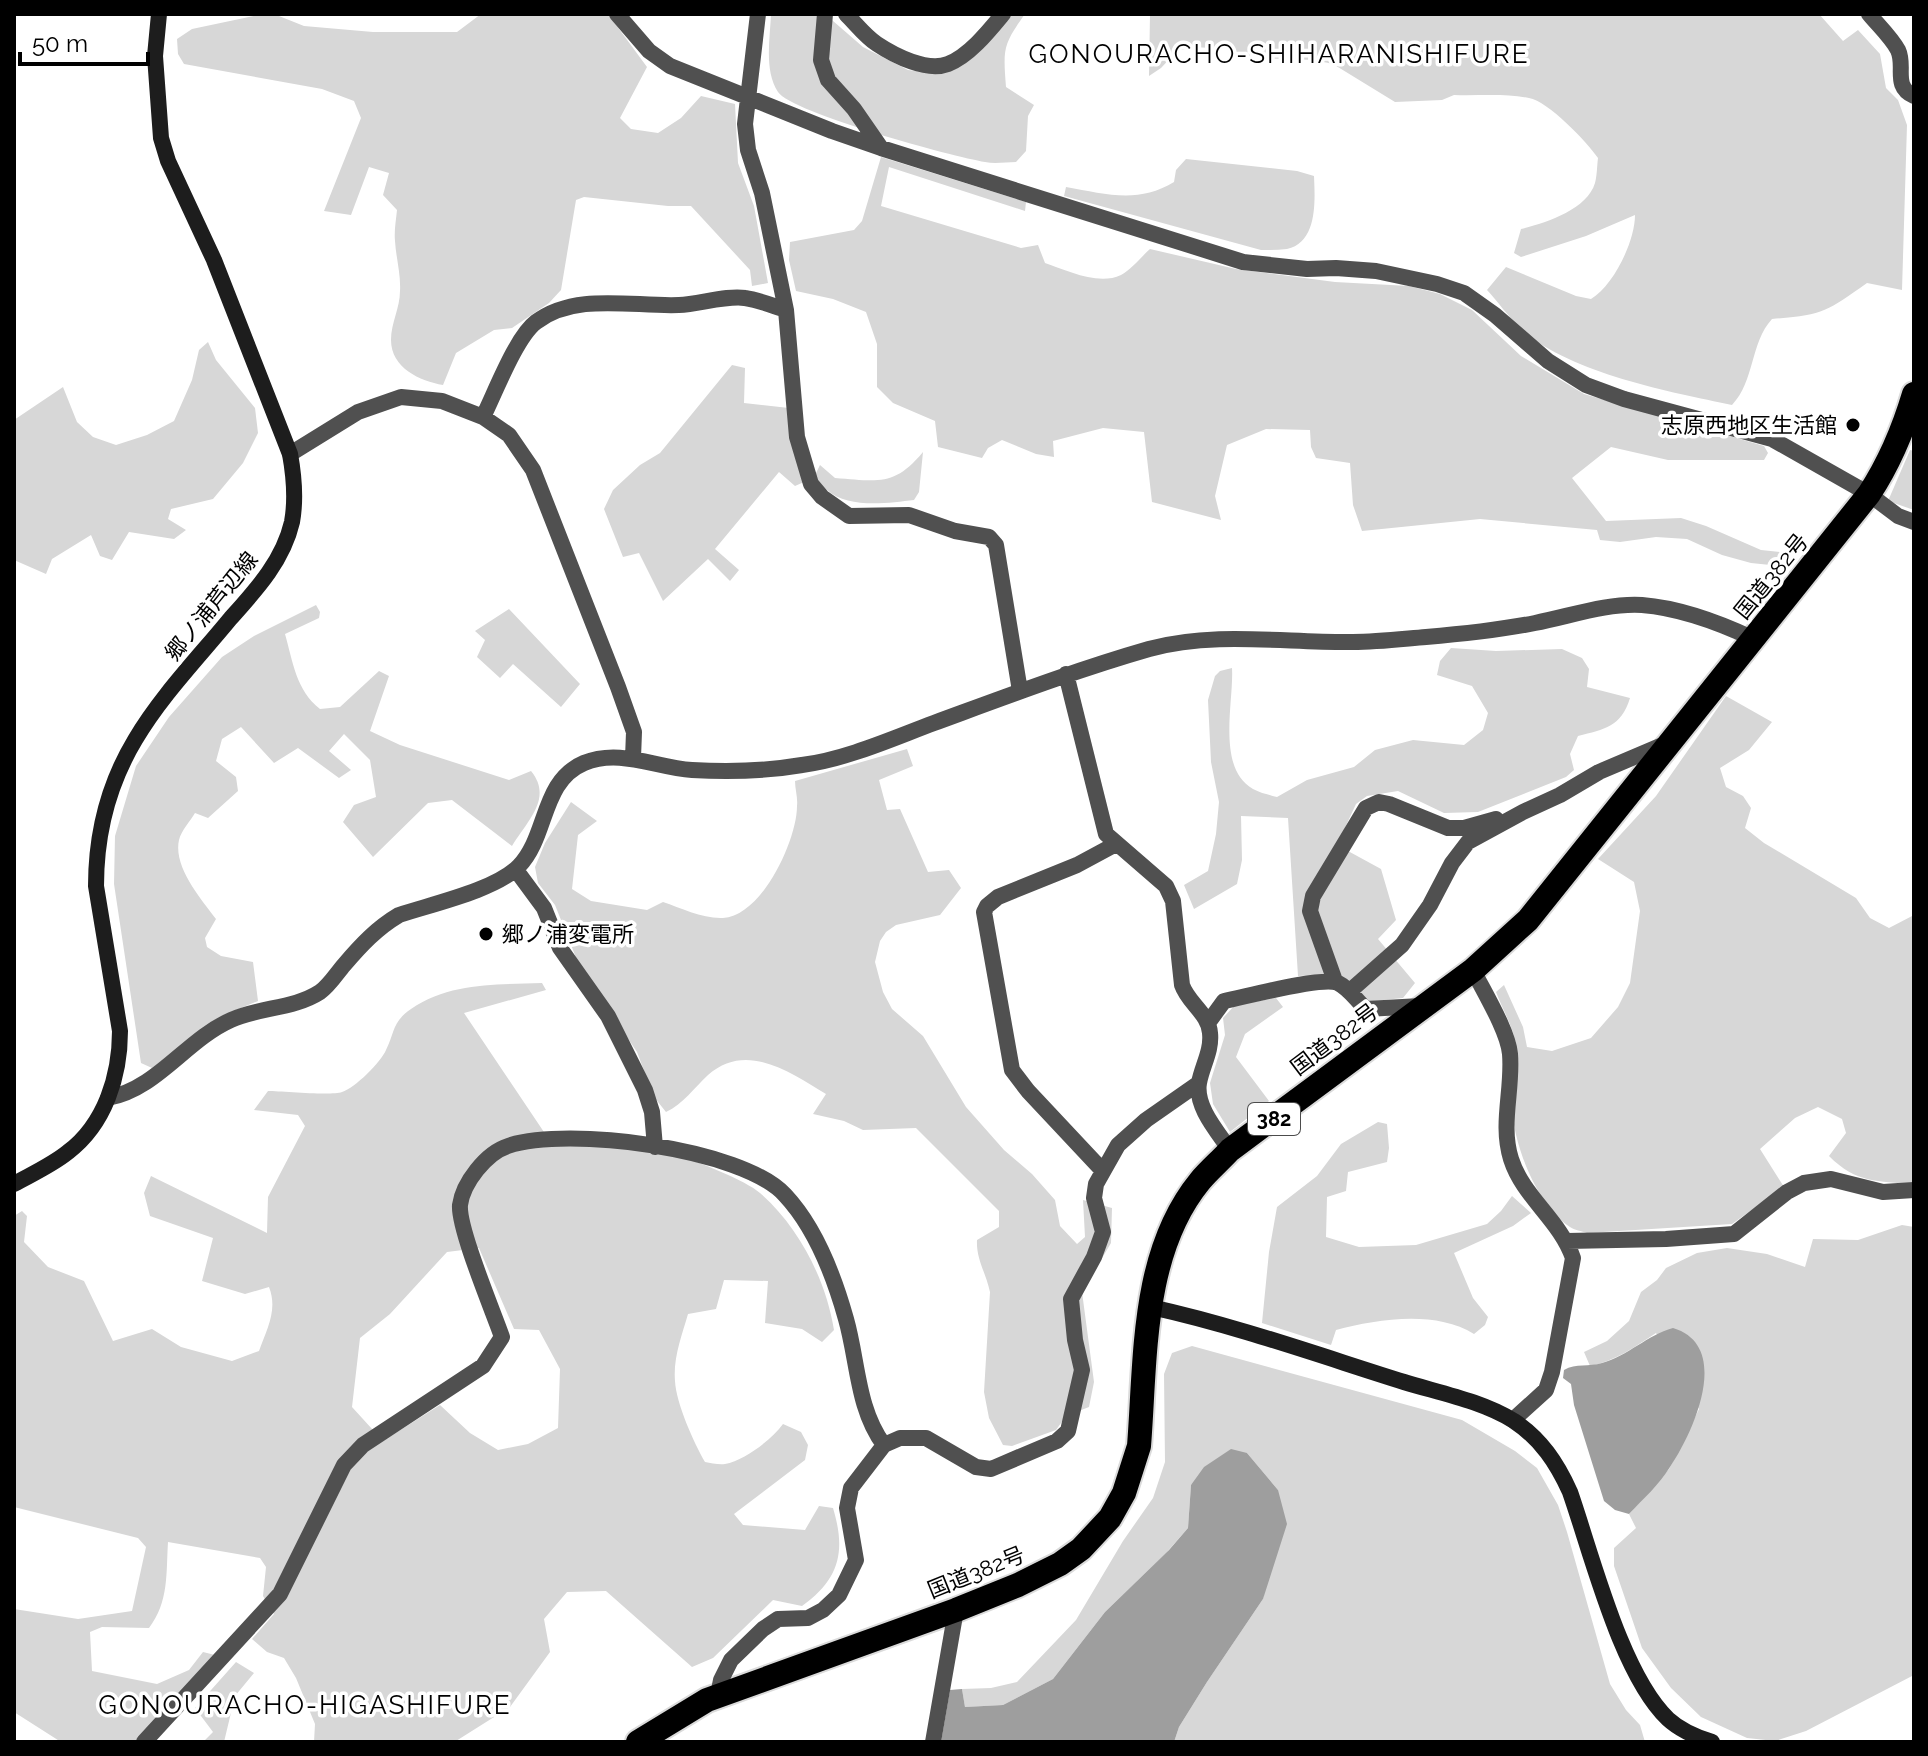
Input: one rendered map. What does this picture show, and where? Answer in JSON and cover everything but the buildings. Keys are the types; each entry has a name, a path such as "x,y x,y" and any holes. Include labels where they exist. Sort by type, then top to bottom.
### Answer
{"highway":[{"name":"国道382号","path":"638,1742 680,1714 718,1695 956,1610 1018,1585 1060,1564 1081,1549 1110,1518 1124,1493 1139,1446 1151,1307 1161,1256 1172,1228 1200,1181 1230,1150 1473,970 1528,920 1869,494 1888,466 1914,394"}],"main road":[{"name":"郷ノ浦芦辺線","path":"14,1184 68,1153 96,1123 108,1098 120,1051 120,1031 96,886 97,849 104,813 121,765 136,737 190,667 264,580 279,556 292,520 294,475 290,454 219,273 165,150 155,56 159,14"},
{"path":"1151,1307 1336,1360 1467,1401 1513,1420 1550,1453 1560,1471 1621,1640 1641,1684 1669,1720 1693,1736 1712,1742"}],"street":[{"path":"617,14 649,51 670,66 881,148 1243,262 1307,269 1376,271 1464,293 1495,315 1548,361 1586,385 1624,399 1772,439 1869,494 1898,516 1914,522"},
{"path":"758,14 745,124 748,150 762,193 786,310 797,437 811,484 822,497 849,516 909,515 955,531 989,537 996,545 1020,691"},
{"path":"825,14 821,60 828,80 854,109 881,148"},
{"path":"846,14 876,44 919,64 945,65 959,58 1003,14"},
{"path":"1869,14 1899,52 1900,83 1914,96"},
{"path":"483,417 523,335 534,323 553,312 572,306 629,303 677,305 743,297 786,310"},
{"path":"290,454 358,412 401,397 442,401 483,417 509,435 533,470 634,732 633,758"},
{"path":"108,1098 127,1095 146,1083 232,1019 307,998 321,991 361,945 399,915 501,881 516,870 532,847 553,791 584,763 606,758 633,758 665,767 693,770 808,764 887,741 1066,674 1151,648 1210,639 1353,642 1427,637 1532,624 1615,605 1665,607 1731,628 1754,639"},
{"path":"1066,674 1106,834 1166,886 1173,901 1185,996 1208,1023 1211,1035 1199,1083 1201,1099 1208,1118 1230,1150"},
{"path":"1350,991 1402,945 1468,842 1599,772 1670,742"},
{"path":"1421,1006 1366,1009 1350,991 1335,981 1310,911 1313,896 1366,808 1379,802 1448,828 1464,828 1523,812"},
{"path":"1103,1171 1012,1070 984,912 998,897 1077,865 1116,844"},
{"path":"516,870 544,908 570,965 608,1016 645,1090 652,1112 655,1147"},
{"path":"1473,970 1494,1010 1510,1053 1505,1134 1511,1161 1524,1185 1567,1241 1573,1258 1546,1390 1513,1420"},
{"path":"1208,1023 1224,1001 1335,981"},
{"path":"718,1695 721,1680 731,1660 763,1629 778,1619 808,1618 823,1610 839,1595 856,1560 847,1508 851,1488 884,1445 900,1438 926,1438 976,1467 991,1469 1057,1441 1068,1431 1082,1370 1071,1299 1094,1257 1103,1232 1094,1198 1096,1184 1118,1145 1146,1120 1199,1083"},
{"path":"144,1742 280,1594 344,1465 363,1445 483,1366 495,1350 502,1337 471,1250 460,1208 463,1192 477,1170 505,1146 540,1139 593,1139 655,1147 691,1152 754,1172 771,1181 798,1210 815,1237 846,1319 864,1405 874,1432 884,1445"},
{"path":"1567,1241 1734,1234 1787,1192 1804,1183 1831,1179 1883,1192 1914,1190"},
{"path":"933,1742 956,1610"}],"shaded area":[{"path":"481,14 608,14 647,67 620,118 631,129 658,133 681,118 701,96 735,104 738,163 754,206 768,283 752,286 750,270 691,206 584,197 576,200 561,290 549,303 512,328 494,330 456,353 443,385 408,372 396,358 391,340 400,285 395,237 397,210 383,195 389,173 369,167 351,215 324,211 361,118 354,101 322,89 184,64 178,54 177,39 192,29 258,15 279,16 304,26 373,32 457,32"},
{"path":"771,14 825,14 863,47 908,70 940,74 1008,14 1025,14 1009,40 1005,64 1006,87 1034,105 1028,116 1026,151 1016,162 989,163 875,133 790,101 778,92 771,74"},
{"path":"1150,14 1819,14 1843,41 1858,30 1880,54 1886,88 1898,100 1907,125 1902,290 1867,283 1823,310 1803,316 1772,319 1760,339 1745,385 1732,405 1649,386 1590,368 1539,343 1519,327 1487,290 1506,267 1576,296 1591,299 1608,284 1622,262 1635,215 1586,236 1521,257 1514,253 1521,229 1553,219 1574,208 1591,192 1595,183 1598,158 1556,114 1537,101 1511,96 1454,95 1442,100 1395,102 1333,64 1314,60 1251,58 1230,49 1193,47 1177,51 1149,76"},
{"path":"881,157 1026,202 1025,211 889,167 881,206 1021,248 1038,245 1045,263 1082,276 1102,279 1121,275 1150,249 1236,269 1335,282 1409,286 1440,294 1472,310 1521,356 1584,394 1764,446 1768,453 1764,460 1668,460 1611,447 1572,478 1606,521 1681,518 1761,550 1797,554 1789,567 1751,563 1722,555 1687,539 1656,537 1620,542 1600,540 1597,530 1480,519 1362,531 1353,505 1350,463 1316,458 1311,447 1310,430 1266,429 1227,445 1215,496 1221,520 1152,502 1144,432 1103,428 1053,441 1054,457 1036,454 1002,440 988,448 982,458 938,447 935,421 893,403 877,387 877,344 866,312 833,299 796,291 789,260 790,242 854,230 862,221"},
{"path":"1186,159 1297,171 1314,176 1312,219 1304,238 1287,249 1261,250 1064,196 1066,187 1122,195 1148,193 1174,182 1176,170"},
{"path":"208,342 216,360 255,408 258,433 243,463 213,499 171,509 168,519 186,530 174,539 129,532 112,560 100,556 91,535 52,559 46,574 14,560 14,420 63,387 77,422 93,437 116,445 147,435 174,421 192,380 199,350"},
{"path":"732,365 745,368 744,403 789,408 804,482 795,486 779,472 715,549 739,570 730,581 708,559 663,601 639,553 623,557 604,509 613,490 640,465 660,453"},
{"path":"1910,450 1914,451 1914,510 1888,501"},
{"path":"923,452 919,492 914,500 869,503 846,500 825,489 815,475 820,465 835,478 884,479 903,471"},
{"path":"316,605 319,618 285,634 300,684 320,709 340,707 379,671 389,676 370,731 400,745 509,780 531,771 540,790 536,809 512,846 452,800 428,803 373,857 343,822 354,805 376,797 370,760 344,734 329,751 351,770 339,778 298,748 274,763 241,727 222,739 216,761 236,777 238,791 208,818 195,813 180,837 178,850 184,872 216,919 205,938 207,947 221,956 253,962 258,1001 219,1017 152,1068 141,1063 114,884 115,836 136,766 169,717 222,657 254,636"},
{"path":"509,609 580,684 561,707 513,664 500,678 477,657 485,640 475,631"},
{"path":"1451,648 1496,651 1562,649 1582,658 1589,669 1587,687 1630,698 1617,721 1604,729 1578,736 1570,754 1574,770 1566,777 1478,812 1444,813 1398,791 1367,796 1356,804 1337,845 1381,869 1396,920 1378,939 1415,983 1403,998 1364,1002 1338,974 1298,976 1288,818 1241,816 1242,860 1237,884 1194,909 1184,885 1208,871 1219,802 1211,762 1208,700 1215,676 1232,668 1229,733 1234,766 1253,789 1277,797 1307,780 1354,767 1375,750 1413,740 1464,745 1483,730 1488,713 1472,686 1437,675 1440,661"},
{"path":"1726,696 1772,722 1749,750 1720,768 1726,787 1743,796 1751,808 1745,828 1764,843 1856,898 1870,918 1889,928 1914,915 1914,1185 1868,1179 1839,1165 1829,1156 1846,1133 1842,1119 1818,1107 1795,1118 1760,1149 1784,1187 1732,1224 1587,1233 1570,1227 1547,1205 1522,1155 1512,1106 1516,1044 1496,992 1504,985 1523,1027 1527,1047 1552,1051 1591,1038 1618,1007 1630,983 1640,911 1634,882 1598,859 1656,796"},
{"path":"907,749 913,766 879,780 887,810 900,809 928,872 949,870 961,888 940,915 896,925 886,932 880,941 875,962 883,992 892,1009 923,1036 966,1107 1055,1200 1060,1226 1077,1244 1085,1237 1083,1200 1112,1208 1111,1243 1082,1292 1094,1382 1089,1407 1066,1416 1056,1430 1012,1446 1003,1445 989,1418 984,1392 990,1292 977,1240 999,1227 999,1211 916,1128 863,1130 844,1121 813,1114 826,1094 783,1069 768,1064 753,1060 723,1065 666,1112 654,1097 637,1052 579,965 555,905 538,883 535,867 545,843 571,802 597,821 578,835 572,889 591,901 647,910 663,902 708,917 723,918 737,914 764,891 784,856 795,820 795,781"},
{"path":"542,983 546,990 464,1013 554,1147 647,1151 684,1158 720,1171 760,1193 787,1222 809,1256 825,1292 834,1330 822,1342 802,1329 765,1323 768,1281 724,1280 716,1309 688,1314 677,1355 675,1381 682,1411 705,1462 733,1462 765,1443 783,1424 801,1432 808,1445 805,1460 734,1514 743,1525 805,1530 819,1506 833,1508 839,1551 837,1563 825,1585 802,1606 773,1600 713,1658 692,1667 606,1591 567,1592 544,1619 550,1652 510,1707 456,1741 314,1742 315,1724 284,1658 267,1652 252,1639 274,1614 263,1596 266,1567 260,1558 168,1542 165,1587 155,1618 149,1628 102,1627 90,1632 92,1671 157,1684 189,1670 203,1652 215,1655 134,1742 61,1742 14,1712 14,1609 78,1619 132,1611 146,1547 138,1538 14,1507 14,1216 22,1211 27,1216 24,1242 48,1267 84,1281 113,1341 152,1329 181,1347 232,1361 259,1351 272,1312 269,1287 245,1294 202,1281 213,1238 150,1216 144,1193 151,1176 267,1233 268,1197 305,1126 298,1115 254,1110 268,1091 342,1092 379,1061 397,1023 426,1000 458,989","holes":["479,1248 514,1329 539,1330 560,1369 558,1428 528,1444 498,1450 470,1433 440,1405 383,1441 352,1407 360,1338 390,1314 447,1252"]},
{"path":"1276,998 1283,1007 1245,1034 1236,1057 1269,1101 1230,1132 1213,1104 1210,1083 1225,1035 1223,1018 1235,1005"},
{"path":"1378,1122 1387,1124 1387,1162 1348,1172 1346,1191 1327,1197 1326,1237 1359,1247 1416,1245 1487,1224 1512,1196 1531,1213 1513,1226 1454,1253 1473,1298 1488,1317 1485,1325 1474,1334 1459,1326 1424,1319 1388,1320 1336,1330 1331,1345 1262,1323 1277,1207 1317,1176 1341,1144"},
{"path":"1902,1225 1914,1227 1914,1675 1806,1731 1775,1741 1747,1738 1701,1717 1671,1688 1642,1648 1614,1566 1614,1548 1636,1528 1629,1514 1669,1469 1699,1409 1656,1333 1599,1364 1590,1366 1584,1352 1607,1341 1629,1321 1641,1292 1657,1280 1666,1268 1697,1253 1727,1248 1767,1254 1805,1267 1813,1239 1858,1240"},
{"path":"1673,1328 1691,1338 1701,1353 1703,1392 1679,1452 1661,1480 1629,1514 1615,1510 1604,1501 1574,1405 1571,1384 1563,1378 1564,1370 1611,1360"},
{"path":"1192,1346 1462,1420 1515,1451 1537,1468 1558,1505 1610,1684 1626,1710 1640,1725 1645,1742 1174,1742 1179,1727 1207,1682 1263,1599 1278,1490 1247,1453 1191,1485 1188,1528 1105,1612 1053,1679 1003,1705 965,1707 962,1689 991,1688 1017,1682 1076,1620 1123,1541 1153,1498 1165,1462 1164,1374 1172,1353"},
{"path":"1231,1449 1247,1453 1278,1490 1287,1524 1263,1599 1207,1682 1179,1727 1174,1742 941,1742 950,1690 962,1689 965,1707 1003,1705 1053,1679 1105,1612 1188,1528 1191,1485 1204,1467"},
{"path":"236,1662 254,1673 235,1696 224,1742 203,1742 213,1732 195,1708"}],"place":[{"name":"志原西地区生活館","path":"1853,425"},
{"name":"郷ノ浦変電所","path":"486,934"}],"district":[{"name":"GONOURACHO-SHIHARANISHIFURE","path":"1279,54"},
{"name":"GONOURACHO-HIGASHIFURE","path":"305,1705"}]}
